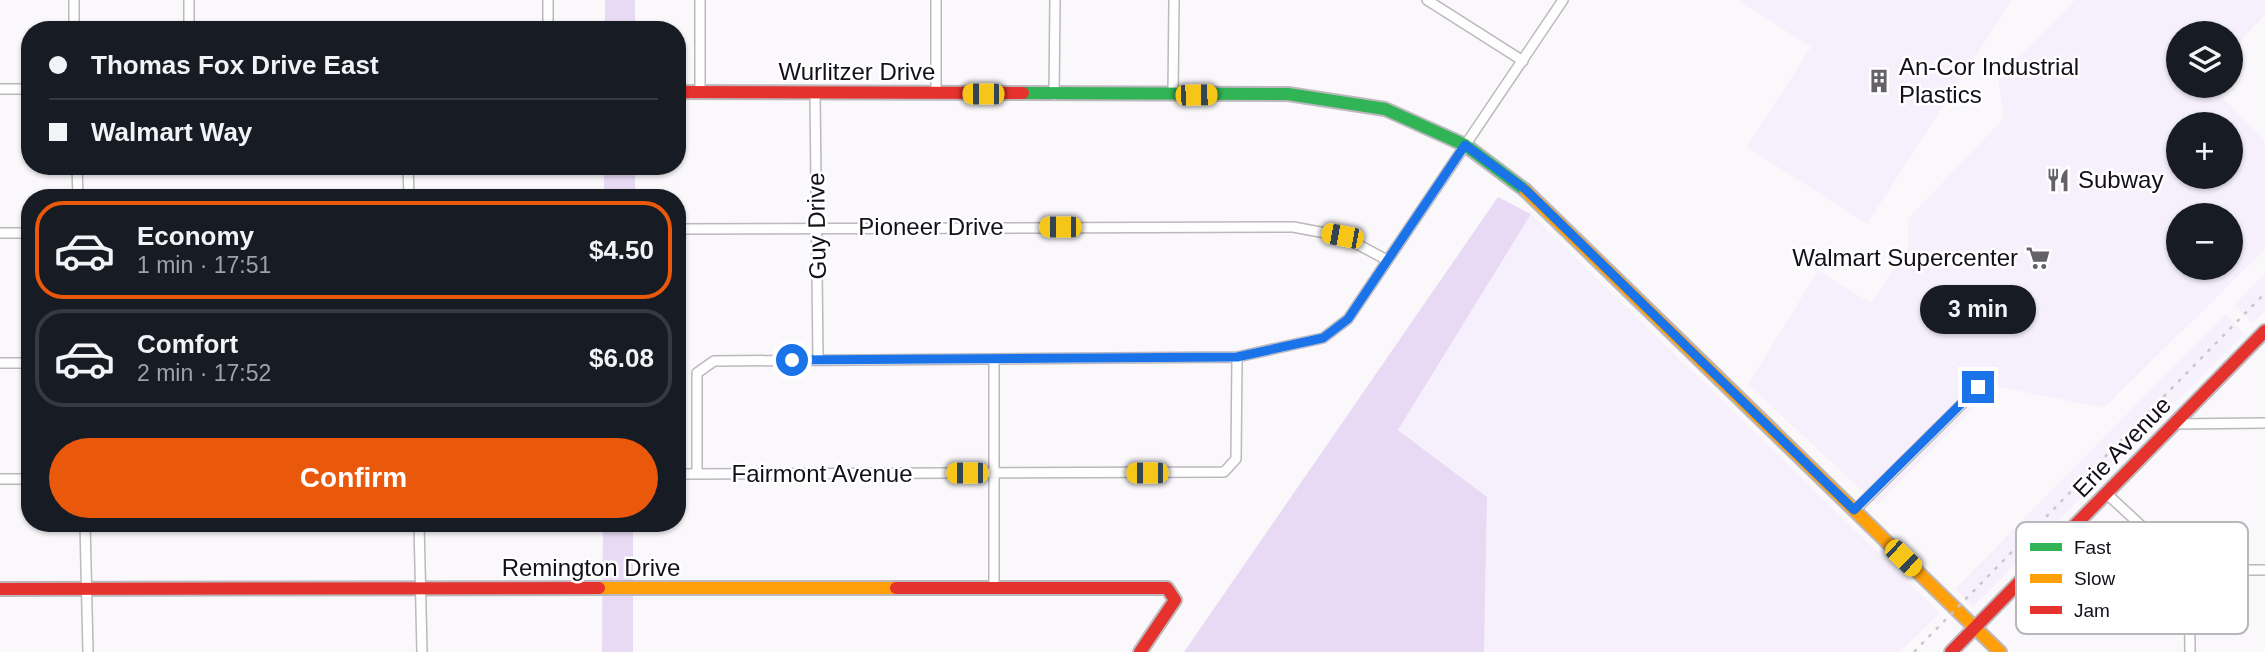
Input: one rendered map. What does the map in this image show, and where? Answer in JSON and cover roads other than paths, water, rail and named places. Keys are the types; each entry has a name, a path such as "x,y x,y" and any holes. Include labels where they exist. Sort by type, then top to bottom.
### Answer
{"street":[{"path":"74,0 75,21"},
{"path":"189,0 189,21"},
{"path":"548,0 548,21"},
{"path":"700,92 701,0"},
{"path":"936,0 936,94"},
{"path":"1054,95 1055,0"},
{"path":"1173,95 1174,0"},
{"path":"1427,0 1523,61"},
{"path":"697,474 697,373 714,361 1237,357 1323,338 1348,319 1563,0"},
{"path":"0,89 21,89"},
{"name":"Wurlitzer Drive","path":"686,92 1288,94 1385,109 1465,145 1526,190 2000,652"},
{"name":"Guy Drive","path":"815,93 818,360"},
{"name":"Pioneer Drive","path":"686,229 1293,227 1342,236 1387,260"},
{"path":"0,233 21,233"},
{"name":"Erie Avenue","path":"2079,522 2265,331"},
{"name":"Fairmont Avenue","path":"686,474 1224,472 1236,459 1237,357"},
{"path":"994,360 994,588"},
{"path":"0,363 21,363"},
{"path":"1854,510 1985,381"},
{"path":"2174,424 2265,423"},
{"path":"0,479 21,479"},
{"path":"2107,494 2137,522"},
{"path":"85,532 88,652"},
{"path":"419,532 422,652"},
{"name":"Erie Avenue","path":"1951,652 2016,584"},
{"name":"Remington Drive","path":"0,589 1167,588 1175,600 1140,652"},
{"path":"2190,634 2190,652"}],"railway":[{"path":"2041,522 2265,293"},
{"path":"1914,652 2016,548"}],"place":[{"name":"An-Cor Industrial Plastics","path":"1879,81"},
{"name":"Subway","path":"2058,180"},
{"name":"Walmart Supercenter","path":"2038,258"}]}
